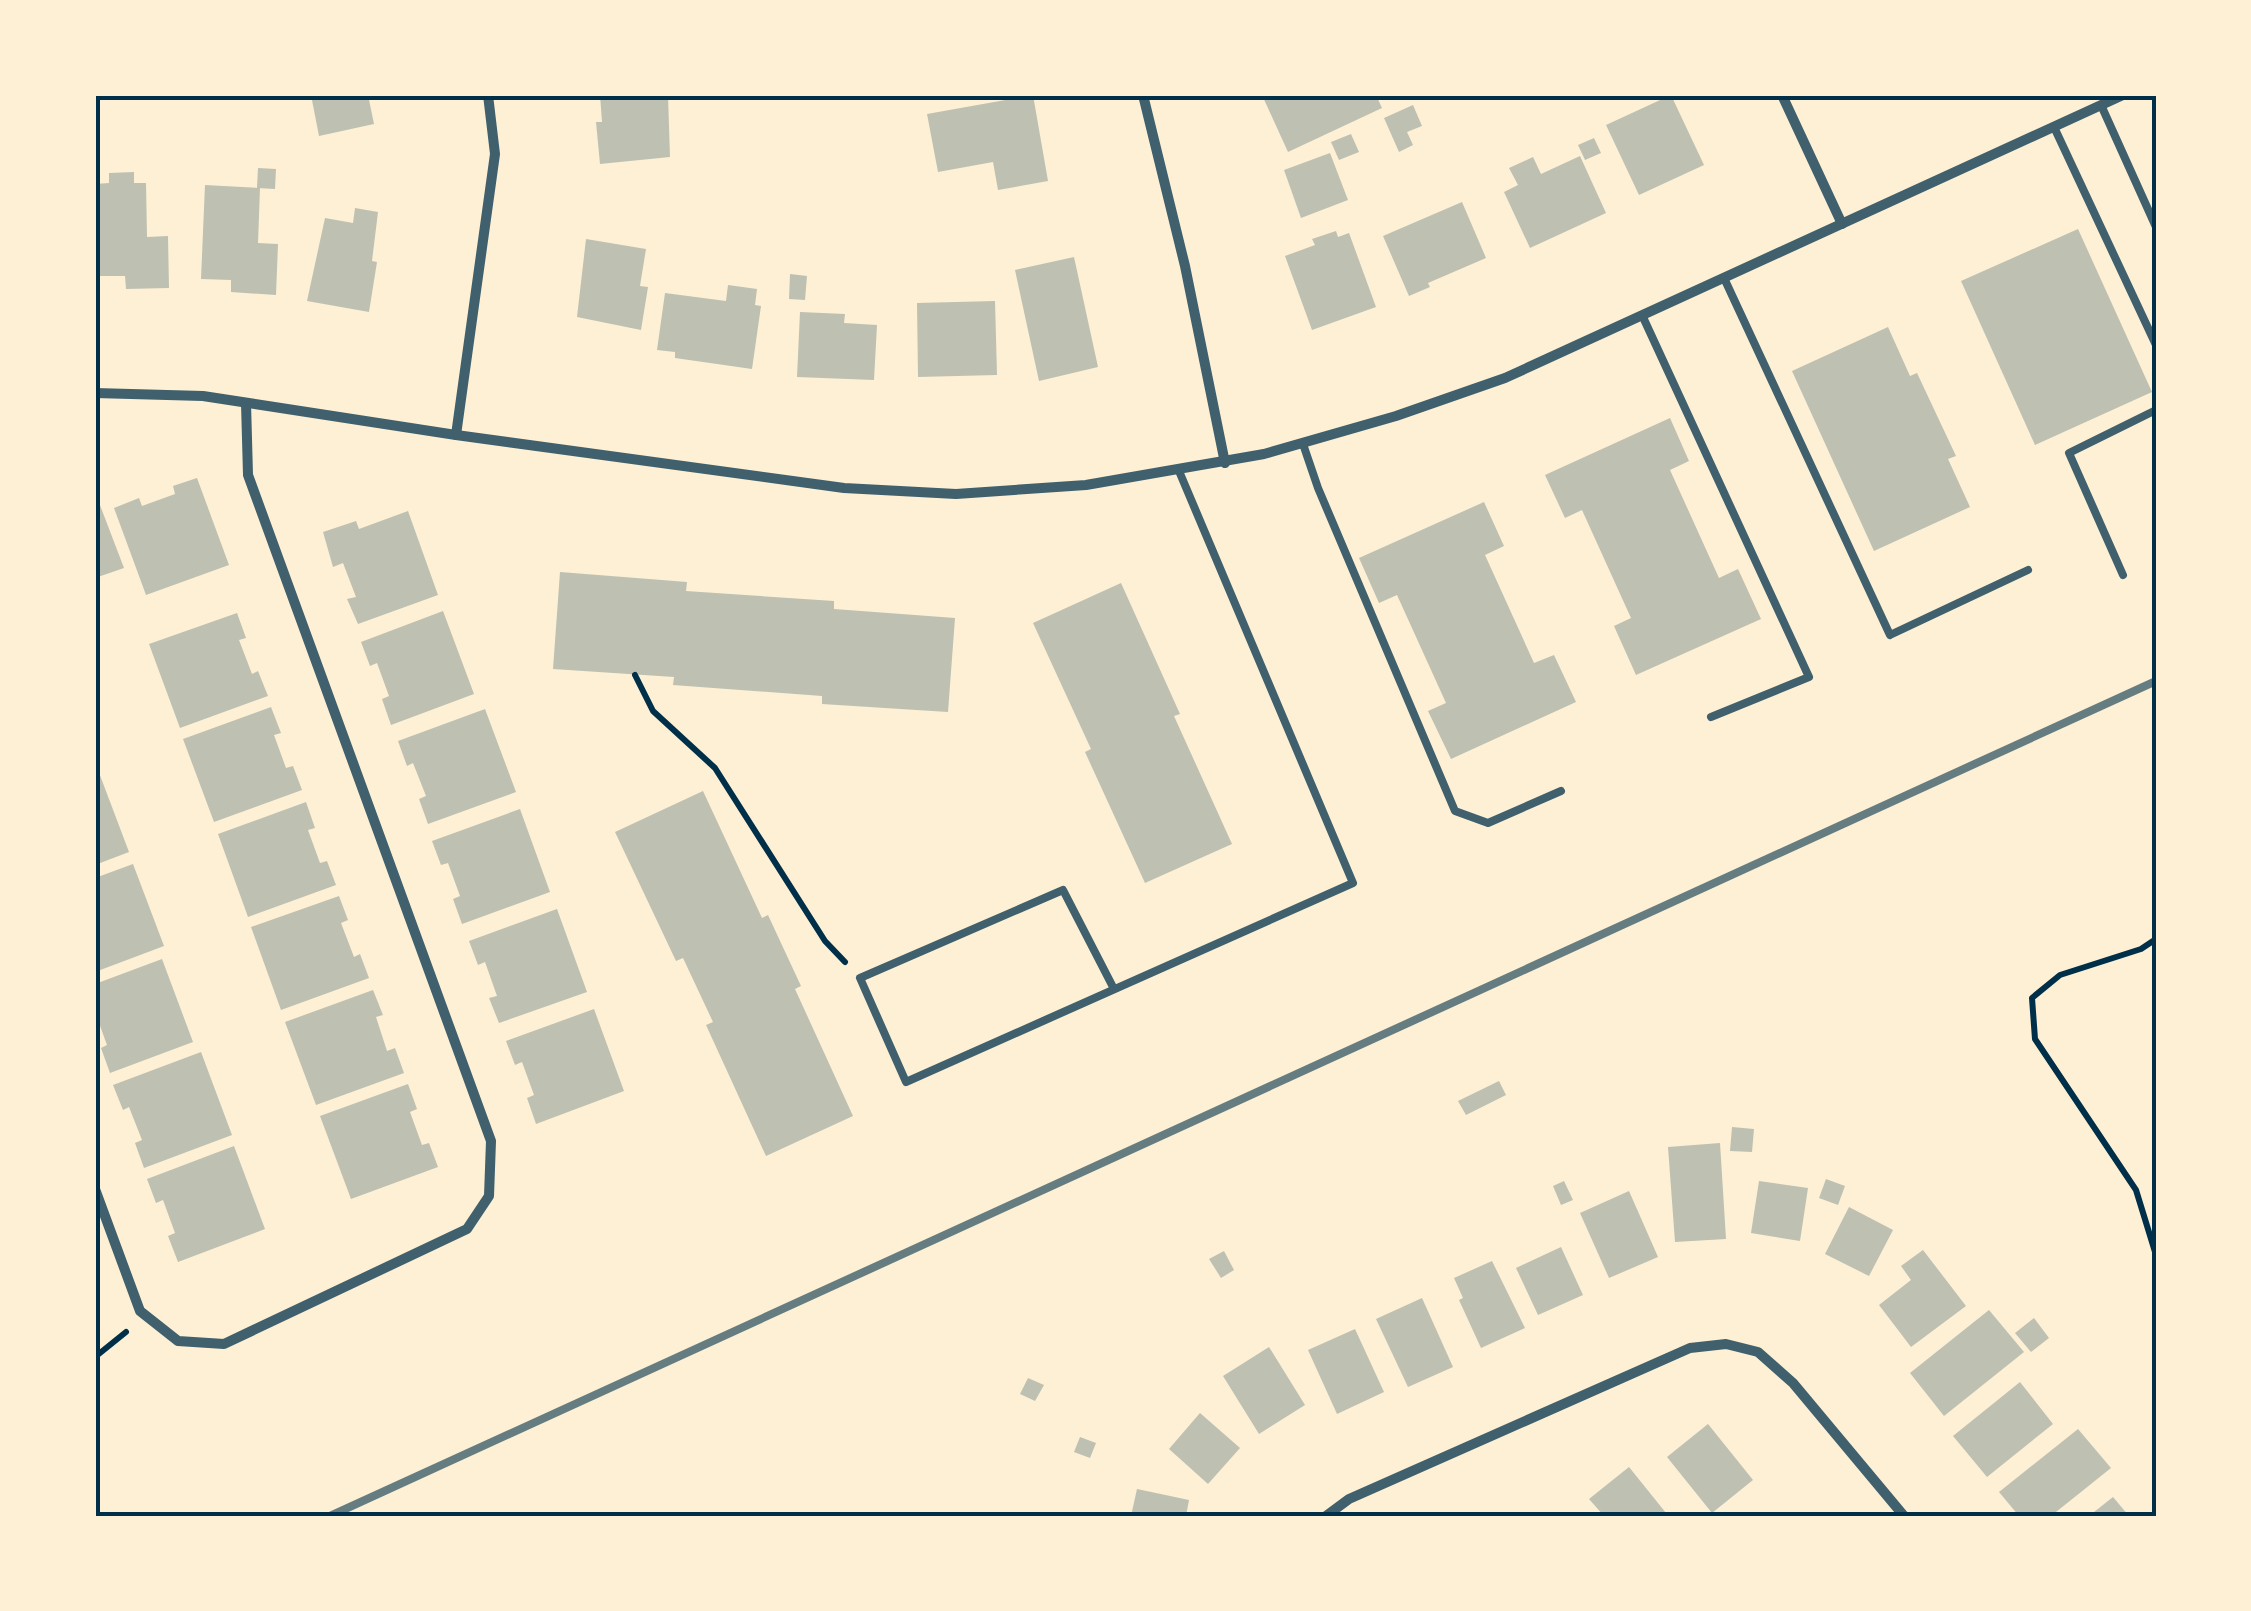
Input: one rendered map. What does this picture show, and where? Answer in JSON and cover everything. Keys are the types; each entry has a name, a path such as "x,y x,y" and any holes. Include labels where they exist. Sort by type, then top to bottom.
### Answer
{"street":[{"path":"456,435 495,154 488,95"},
{"path":"1143,95 1185,266 1225,463"},
{"path":"1782,95 1842,224"},
{"path":"95,393 202,396 844,488 956,494 1086,485 1225,463 1304,444 1506,378 2124,95"},
{"path":"95,1189 140,1312 178,1341 224,1344 467,1229 490,1196 491,1141 248,475 246,403"},
{"path":"1326,1516 1348,1499 1690,1348 1726,1344 1758,1352 1793,1383 1904,1516"}],"lane":[{"path":"2101,106 2156,226"},
{"path":"2054,127 2156,345"},
{"path":"1724,278 1890,635 2028,570"},
{"path":"1642,315 1810,677 1712,717"},
{"path":"2123,575 2070,453 2156,410"},
{"path":"1304,444 1318,488 1455,812 1488,824 1561,791"},
{"path":"1114,989 1063,890 860,978 906,1082 1354,883 1179,471"}],"path":[{"path":"635,675 653,711 715,768 825,940 860,978"},
{"path":"2156,939 2141,949 2060,975 2032,998 2035,1039 2136,1190 2156,1255"},
{"path":"95,1357 127,1331"}],"building":[{"path":"311,95 368,95 374,124 319,136"},
{"path":"600,95 668,95 670,157 600,164 596,122 602,122"},
{"path":"1033,95 1048,181 998,190 993,162 938,172 927,114"},
{"path":"1262,95 1376,95 1382,108 1288,152"},
{"path":"1671,95 1704,165 1639,195 1606,125"},
{"path":"1413,105 1422,126 1407,132 1413,145 1399,152 1384,118"},
{"path":"1351,134 1359,152 1339,160 1331,142"},
{"path":"1594,138 1601,153 1585,160 1578,145"},
{"path":"1330,153 1348,200 1301,218 1284,170"},
{"path":"1580,156 1606,213 1530,248 1504,192 1518,185 1509,168 1533,157 1541,174"},
{"path":"258,168 276,169 275,189 257,188"},
{"path":"134,172 134,183 146,183 147,237 168,236 169,288 126,289 125,276 95,276 95,184 109,183 109,173"},
{"path":"205,185 260,188 258,243 278,244 276,295 231,292 231,280 201,279"},
{"path":"1462,202 1486,258 1428,283 1430,287 1409,296 1383,236"},
{"path":"355,208 378,212 372,261 377,262 369,312 307,301 325,218 353,223"},
{"path":"2078,229 2152,392 2035,445 1961,281"},
{"path":"1336,231 1338,237 1349,233 1376,307 1312,330 1285,256 1315,245 1312,239"},
{"path":"586,239 646,249 640,286 648,287 641,330 577,317"},
{"path":"1074,257 1098,367 1039,381 1015,270"},
{"path":"790,274 807,276 805,300 789,299"},
{"path":"728,285 757,289 755,305 761,306 752,369 675,358 675,352 657,350 665,293 726,301"},
{"path":"995,301 997,375 918,377 917,303"},
{"path":"800,312 845,314 844,323 877,325 874,380 797,377"},
{"path":"1888,327 1910,376 1917,373 1956,456 1948,459 1970,507 1874,551 1792,371"},
{"path":"1670,418 1689,461 1670,470 1719,578 1738,569 1761,619 1636,675 1614,626 1631,618 1582,510 1565,518 1545,475"},
{"path":"197,478 229,565 146,595 114,508 139,498 142,506 175,494 173,486"},
{"path":"95,492 124,568 95,578"},
{"path":"1484,502 1504,546 1485,555 1534,663 1554,655 1576,702 1451,759 1428,711 1446,703 1397,595 1379,603 1359,558"},
{"path":"408,511 438,595 358,624 347,599 356,597 343,563 333,567 323,532 356,521 359,529"},
{"path":"560,572 687,582 686,591 834,601 834,609 955,618 948,712 822,704 822,696 673,685 674,677 553,669"},
{"path":"1121,583 1180,714 1174,716 1232,844 1145,883 1085,752 1091,749 1033,623"},
{"path":"443,611 474,694 391,725 382,699 389,696 377,663 370,666 361,642"},
{"path":"237,613 246,638 239,640 252,674 258,671 268,696 180,728 149,644"},
{"path":"271,707 281,733 274,735 286,768 293,766 302,790 214,822 183,739"},
{"path":"485,709 516,792 428,824 419,799 426,796 413,763 407,766 398,741"},
{"path":"98,770 129,852 95,865 95,771"},
{"path":"703,791 762,918 768,915 801,986 795,989 853,1116 766,1156 706,1025 713,1022 683,958 676,961 615,832"},
{"path":"306,802 315,828 308,830 320,863 327,861 336,885 248,917 218,834"},
{"path":"520,809 550,892 462,924 453,899 460,896 448,863 441,865 432,841"},
{"path":"133,864 164,946 95,972 95,878"},
{"path":"339,896 348,920 341,923 354,957 360,954 369,978 281,1010 251,927"},
{"path":"557,909 587,992 499,1023 489,998 497,996 485,962 478,965 469,941"},
{"path":"162,959 193,1042 110,1073 101,1048 107,1045 95,1012 95,984"},
{"path":"373,990 383,1015 376,1017 387,1051 395,1048 404,1073 316,1105 285,1022"},
{"path":"594,1009 624,1091 536,1124 527,1098 534,1095 522,1062 515,1065 506,1041"},
{"path":"201,1052 232,1135 144,1168 135,1143 142,1140 129,1107 123,1110 113,1085"},
{"path":"1499,1081 1506,1095 1466,1115 1458,1101"},
{"path":"408,1084 417,1109 410,1112 422,1145 429,1143 438,1167 351,1199 320,1116"},
{"path":"1732,1127 1754,1129 1752,1152 1730,1151"},
{"path":"1720,1143 1726,1239 1675,1242 1668,1147"},
{"path":"234,1146 265,1229 178,1262 168,1236 175,1233 163,1200 156,1203 147,1179"},
{"path":"1826,1179 1845,1186 1838,1205 1819,1198"},
{"path":"1564,1181 1573,1200 1561,1205 1553,1186"},
{"path":"1759,1181 1808,1188 1800,1241 1751,1233"},
{"path":"1629,1191 1658,1257 1609,1278 1580,1213"},
{"path":"1849,1207 1893,1230 1869,1276 1825,1254"},
{"path":"1561,1247 1583,1295 1538,1315 1516,1268"},
{"path":"1923,1250 1966,1306 1911,1347 1879,1305 1911,1280 1901,1266"},
{"path":"1224,1251 1234,1270 1221,1278 1209,1259"},
{"path":"1492,1261 1525,1328 1481,1348 1459,1300 1463,1298 1454,1278"},
{"path":"1422,1298 1453,1367 1408,1387 1376,1319"},
{"path":"1989,1310 2024,1352 1944,1416 1910,1373"},
{"path":"2034,1318 2049,1338 2031,1352 2015,1333"},
{"path":"1355,1329 1384,1392 1337,1414 1308,1350"},
{"path":"1269,1347 1305,1405 1259,1434 1223,1376"},
{"path":"1028,1378 1044,1385 1035,1401 1020,1394"},
{"path":"2020,1382 2053,1424 1987,1477 1953,1436"},
{"path":"1200,1413 1240,1448 1208,1484 1169,1449"},
{"path":"1708,1424 1753,1480 1712,1513 1667,1457"},
{"path":"2078,1429 2111,1468 2051,1516 2019,1516 1999,1492"},
{"path":"1080,1437 1096,1443 1090,1458 1074,1452"},
{"path":"1629,1467 1666,1513 1663,1516 1604,1516 1589,1499"},
{"path":"1137,1489 1189,1500 1186,1516 1131,1516"},
{"path":"2113,1497 2129,1516 2089,1516"}],"railway":[{"path":"330,1516 2156,681"}]}
